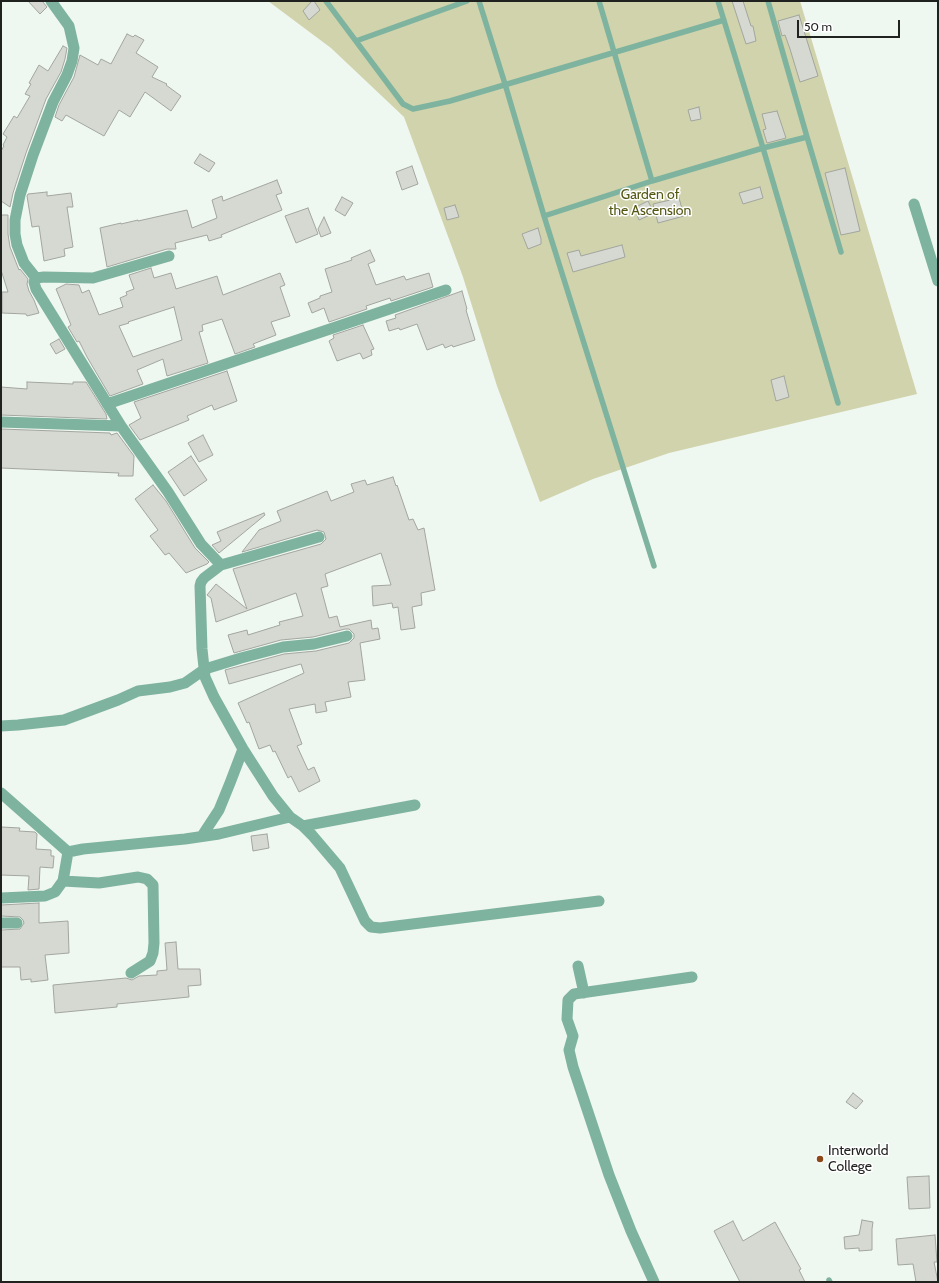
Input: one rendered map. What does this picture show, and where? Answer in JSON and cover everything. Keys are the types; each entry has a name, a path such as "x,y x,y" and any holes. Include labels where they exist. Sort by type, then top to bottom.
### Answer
{"street":[{"path":"36,278 24,263 17,245 15,220 20,195 33,155 53,102 67,75 72,61 74,48 69,26 51,1"},
{"path":"914,204 938,280"},
{"path":"36,278 93,278 169,256"},
{"path":"36,278 34,282 36,289 121,426 168,492 201,544 221,565"},
{"path":"108,404 446,290"},
{"path":"1,422 121,426"},
{"path":"319,537 221,565 204,578 200,586 202,649 205,677 242,749 272,796 290,817 303,826 340,868 365,921 371,927 380,928 599,901"},
{"path":"1,726 64,720 138,691 170,687 185,683 205,669 270,650 314,644 347,636"},
{"path":"202,836 219,810 242,749"},
{"path":"1,793 68,852"},
{"path":"303,826 415,805"},
{"path":"68,852 83,849 124,846 202,836 290,817"},
{"path":"1,898 45,896 54,892 63,881 68,852"},
{"path":"63,881 100,883 138,877 146,879 153,885 153,953 150,961 131,974"},
{"path":"1,923 17,923"},
{"path":"578,966 584,993"},
{"path":"654,1282 609,1175 573,1067 569,1050 573,1036 567,1019 568,1000 574,994 692,977"}],"lane":[{"path":"326,1 403,104 413,109 426,108 724,20"},
{"path":"356,41 468,1"},
{"path":"479,1 544,216 654,566"},
{"path":"599,1 615,51 652,182"},
{"path":"718,1 838,403"},
{"path":"768,1 841,252"},
{"path":"544,216 763,148 807,137"}],"green space":[{"name":"Garden of the Ascension","path":"268,1 800,1 917,394 669,453 593,479 540,502 497,386 463,277 404,117 331,48"}],"building":[{"path":"28,1 42,1 47,7 40,14"},
{"path":"312,1 314,1 320,10 309,20 303,11"},
{"path":"732,1 743,1 751,26 753,26 756,41 746,44"},
{"path":"799,15 818,76 800,82 785,35 782,36 778,21"},
{"path":"127,34 133,37 135,35 144,40 136,53 158,67 152,77 167,84 166,85 181,96 171,111 145,92 130,117 119,110 104,136 66,115 62,121 55,117 59,105 74,77 80,55 98,65 101,59 111,64"},
{"path":"63,46 67,48 61,72 46,99 26,153 10,207 1,201 1,151 7,137 3,134 14,116 17,118 30,96 25,94 39,65 48,71"},
{"path":"699,107 701,119 691,121 688,110"},
{"path":"777,111 786,138 767,143 763,130 766,129 762,114"},
{"path":"200,154 215,163 209,172 194,163"},
{"path":"412,166 418,184 402,190 396,172"},
{"path":"845,168 860,231 841,235 825,173"},
{"path":"277,180 282,193 276,195 282,210 221,235 222,237 209,241 207,235 175,243 176,249 167,249 107,267 100,228 187,210 192,228 217,218 212,200 222,196 223,201"},
{"path":"760,187 763,198 743,204 739,193"},
{"path":"47,192 47,196 71,193 73,207 67,207 73,247 64,249 65,256 44,261 39,226 32,227 27,196 28,194"},
{"path":"342,197 353,203 345,216 335,210"},
{"path":"679,198 684,216 658,223 653,204"},
{"path":"648,201 654,213 639,220 634,208"},
{"path":"455,205 459,217 447,220 444,208"},
{"path":"308,208 318,234 296,243 285,216"},
{"path":"1,215 8,215 10,247 19,270 20,269 28,279 27,284 29,291 39,313 27,316 26,314 2,313 2,292 8,292 1,270"},
{"path":"324,217 331,233 321,237 318,229"},
{"path":"538,228 541,244 528,249 522,234"},
{"path":"622,245 625,257 573,272 567,253 579,250 581,256"},
{"path":"370,250 375,261 368,264 376,285 404,276 406,280 429,273 433,287 391,301 390,298 366,306 367,309 329,322 324,308 312,313 308,303 320,298 320,296 332,292 325,269 352,260 351,258"},
{"path":"151,268 154,278 171,273 176,289 217,276 223,295 280,273 285,285 280,287 290,316 271,322 276,335 253,344 255,347 235,354 222,319 202,325 203,331 199,332 208,363 167,376 163,359 137,370 143,384 110,396 79,341 77,342 68,327 71,325 56,289 66,284 79,285 82,293 89,290 99,315 123,307 120,298 127,295 126,292 134,289 129,275","holes":["174,307 182,340 133,357 119,326"]},
{"path":"462,291 475,340 445,348 443,344 427,350 417,324 400,330 399,328 389,331 386,321 396,318 395,315"},
{"path":"363,325 374,349 371,350 372,355 363,359 360,353 337,361 329,341 334,338 333,335"},
{"path":"59,339 65,349 56,354 50,344"},
{"path":"227,371 237,401 214,410 212,405 187,416 189,420 140,440 129,425 141,418 134,402"},
{"path":"784,376 789,397 776,401 771,380"},
{"path":"27,382 73,384 73,382 86,382 106,414 107,419 1,415 1,387 27,389"},
{"path":"1,429 110,433 111,435 117,433 134,456 133,476 118,476 119,473 1,468"},
{"path":"203,435 213,455 199,462 188,443"},
{"path":"191,456 207,480 184,496 168,472"},
{"path":"393,477 409,520 413,519 418,530 424,528 435,590 421,593 422,605 412,607 415,628 401,630 398,607 393,608 392,603 373,606 372,586 391,585 381,553 325,574 328,586 321,588 329,618 337,616 340,627 371,620 372,629 378,628 380,639 360,643 365,680 348,682 351,697 325,702 327,711 316,713 315,704 289,709 302,744 297,746 308,770 314,767 320,781 299,792 291,776 288,778 275,751 273,752 270,745 259,749 249,722 247,723 238,703 304,673 301,664 229,684 225,670 284,654 316,651 349,643 354,638 354,634 349,629 345,629 313,637 281,640 234,653 228,635 247,630 248,635 280,625 279,622 303,616 296,593 216,622 211,598 207,595 216,584 247,609 233,569 321,544 326,539 324,532 317,530 242,552 259,530 281,521 277,511 327,491 331,501 354,492 351,484 365,480 367,485"},
{"path":"153,485 166,501 195,548 209,562 207,564 186,573 169,553 165,555 150,536 158,530 135,499"},
{"path":"264,513 265,515 219,553 212,545 221,541 217,532"},
{"path":"1,827 20,828 19,831 35,832 37,834 36,849 51,850 51,856 54,856 53,868 40,867 39,889 28,890 29,876 1,875"},
{"path":"267,834 269,848 253,851 251,836"},
{"path":"39,903 39,923 68,921 69,953 45,955 48,980 31,982 31,979 21,980 20,967 1,967 1,930 20,929 24,923 20,917 1,916 1,905"},
{"path":"176,942 178,969 200,969 201,985 188,986 189,997 117,1004 117,1007 55,1013 53,985 126,978 132,980 139,976 157,975 157,971 167,970 165,943"},
{"path":"853,1093 863,1101 856,1109 846,1102"},
{"path":"929,1176 930,1208 909,1209 907,1177"},
{"path":"862,1220 873,1222 872,1250 859,1251 859,1248 845,1249 844,1237 859,1235"},
{"path":"733,1221 743,1241 775,1222 801,1269 799,1270 805,1282 740,1282 714,1231"},
{"path":"935,1235 937,1262 934,1262 938,1282 916,1282 913,1264 898,1265 896,1239"}],"place":[{"name":"Interworld College","path":"820,1159"}]}
